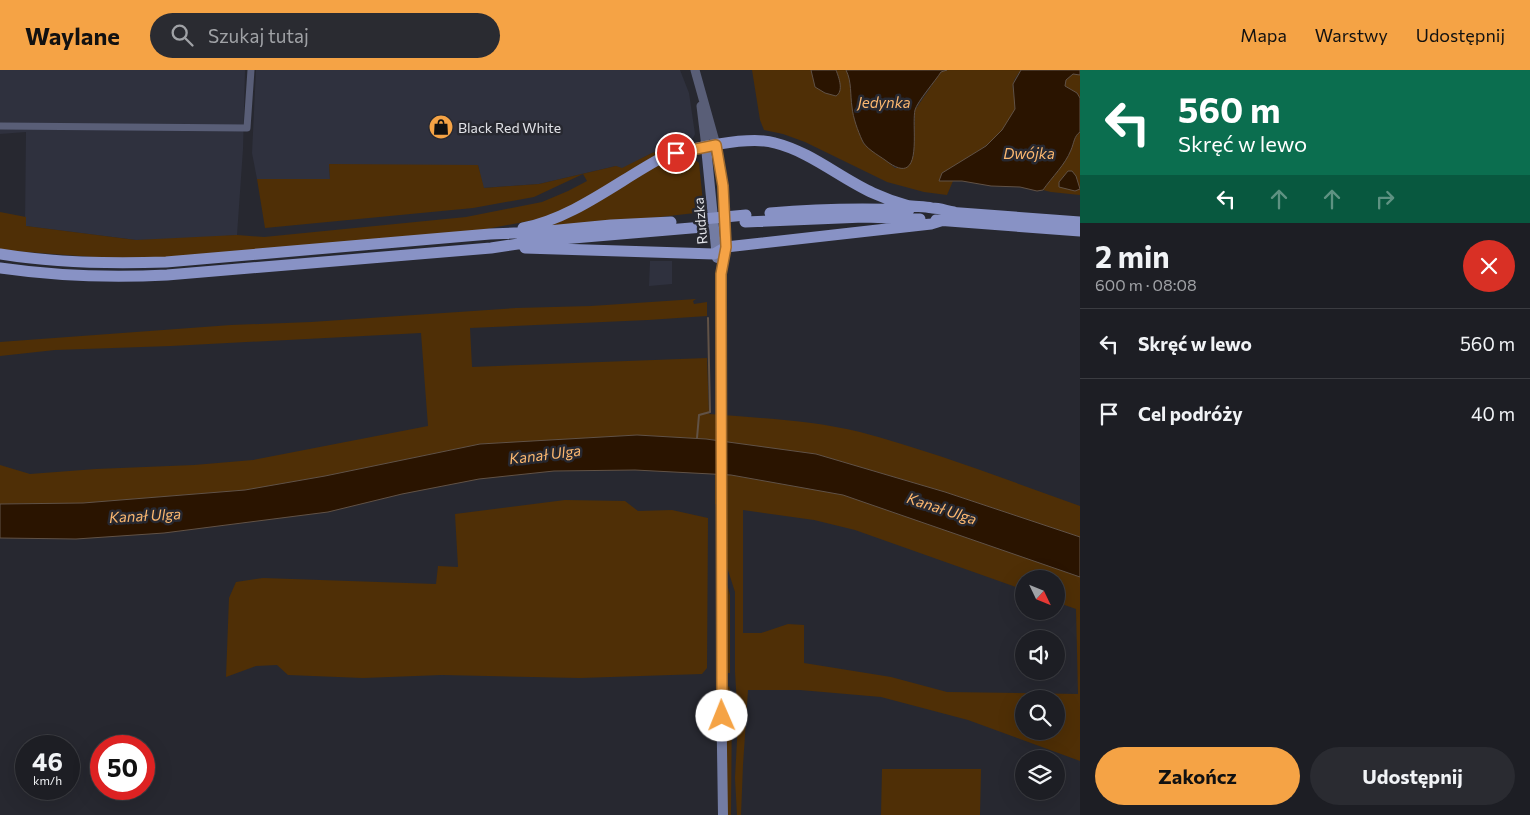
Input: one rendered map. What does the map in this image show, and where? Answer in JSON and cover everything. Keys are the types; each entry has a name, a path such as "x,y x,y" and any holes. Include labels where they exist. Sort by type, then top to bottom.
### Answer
{"main road":[{"path":"490,234 534,226 559,216 588,202 663,157 711,146 759,140 774,142 807,156 856,184 891,200 907,205 954,212"},
{"name":"Rudzka","path":"711,146 723,186 721,251 723,815"},
{"path":"0,268 88,276 143,276 491,248 538,241 834,209 867,208 954,212 1080,222"},
{"path":"745,219 864,217 944,220 1080,231"},
{"path":"491,248 721,251 931,224 944,220"},
{"path":"0,254 62,261 126,264 490,234 703,223"}],"street":[{"path":"0,126 247,128 251,70"},
{"name":"Rudzka","path":"696,73 711,146"}],"shaded area":[{"path":"0,70 245,70 243,149 237,235 191,239 136,240 25,226 26,132 0,134"},
{"path":"256,70 680,70 689,93 695,134 689,141 689,144 683,147 677,145 652,153 622,169 616,166 539,184 483,188 478,165 329,165 330,179 257,179 252,153"},
{"path":"752,70 811,70 815,87 839,78 836,70 846,70 851,91 852,108 863,143 895,168 904,168 914,155 915,110 941,72 947,70 1021,70 1013,84 1016,107 1010,120 1003,130 984,147 942,173 939,181 953,181 947,195 924,192 887,182 805,142 764,130 760,120"},
{"path":"1073,74 1080,75 1080,98 1077,93 1065,86 1066,80"},
{"path":"1080,132 1080,195 1043,190 1065,161 1075,138"},
{"path":"677,145 683,147 580,203 550,217 476,231 132,260 0,250 0,212 26,217 26,226 136,240 237,235 264,237 466,217 542,202 587,181 583,174 534,197 473,208 265,228 257,179 330,179 329,164 478,165 484,188 539,184 616,166 622,168 652,153"},
{"path":"689,155 699,163 704,212 536,229 662,162"},
{"path":"650,261 672,261 672,284 649,286"},
{"path":"696,299 693,301 694,304 707,302 707,316 470,328 472,367 707,358 709,414 785,420 841,428 943,457 1080,506 1080,537 945,492 816,454 706,439 637,435 480,444 325,476 245,490 83,503 0,504 0,465 30,474 253,460 428,426 421,333 55,350 0,356 0,342 231,325"},
{"path":"715,474 731,475 843,495 1060,570 1015,570 1015,587 855,530 814,520 743,510 743,633 761,633 788,624 804,625 804,663 891,677 947,692 1015,693 1015,737 968,720 881,697 800,690 748,690 741,815 737,815 735,778 738,722 735,672 735,592 726,564 725,507 715,504"},
{"path":"565,500 625,501 638,511 672,510 708,518 707,668 702,674 580,678 442,675 363,678 288,675 277,665 256,666 226,677 229,598 236,582 263,578 436,584 438,566 458,567 455,514"},
{"path":"1065,572 1080,577 1080,761 1065,756 1065,750 1050,750 1023,740 1065,740 1065,694 1078,694 1076,609 1065,605"},
{"path":"727,584 730,595 730,673 725,673 725,588"},
{"path":"729,686 732,698 731,815 725,815 725,701"},
{"path":"882,769 981,769 980,815 881,815"}],"water":[{"name":"Jedynka","path":"811,70 836,70 840,84 838,94 836,96 825,93 815,87"},
{"name":"Jedynka","path":"846,70 947,70 941,72 916,106 914,153 911,163 906,168 898,167 885,160 864,143 853,116 850,84"},
{"name":"Dwójka","path":"1021,70 1080,70 1080,75 1073,74 1066,80 1065,86 1077,93 1080,98 1080,132 1075,138 1062,166 1043,190 1037,191 1020,187 991,186 962,181 939,181 942,173 986,146 1002,130 1015,109 1013,84"},
{"path":"1068,171 1072,171 1076,176 1080,189 1075,191 1059,187 1059,182"},
{"name":"Kanał Ulga","path":"637,435 706,439 816,454 945,492 1080,537 1080,577 1065,572 1065,570 1060,570 843,495 731,475 635,470 554,471 479,479 402,494 328,512 164,533 76,539 0,538 0,504 83,503 245,490 325,476 480,444"}],"waterway":[{"path":"697,438 699,415 710,412 708,318"}],"place":[{"name":"Black Red White","path":"441,127"}],"route":[{"path":"676,153 716,145 723,186 726,247 721,274 722,716"}]}
